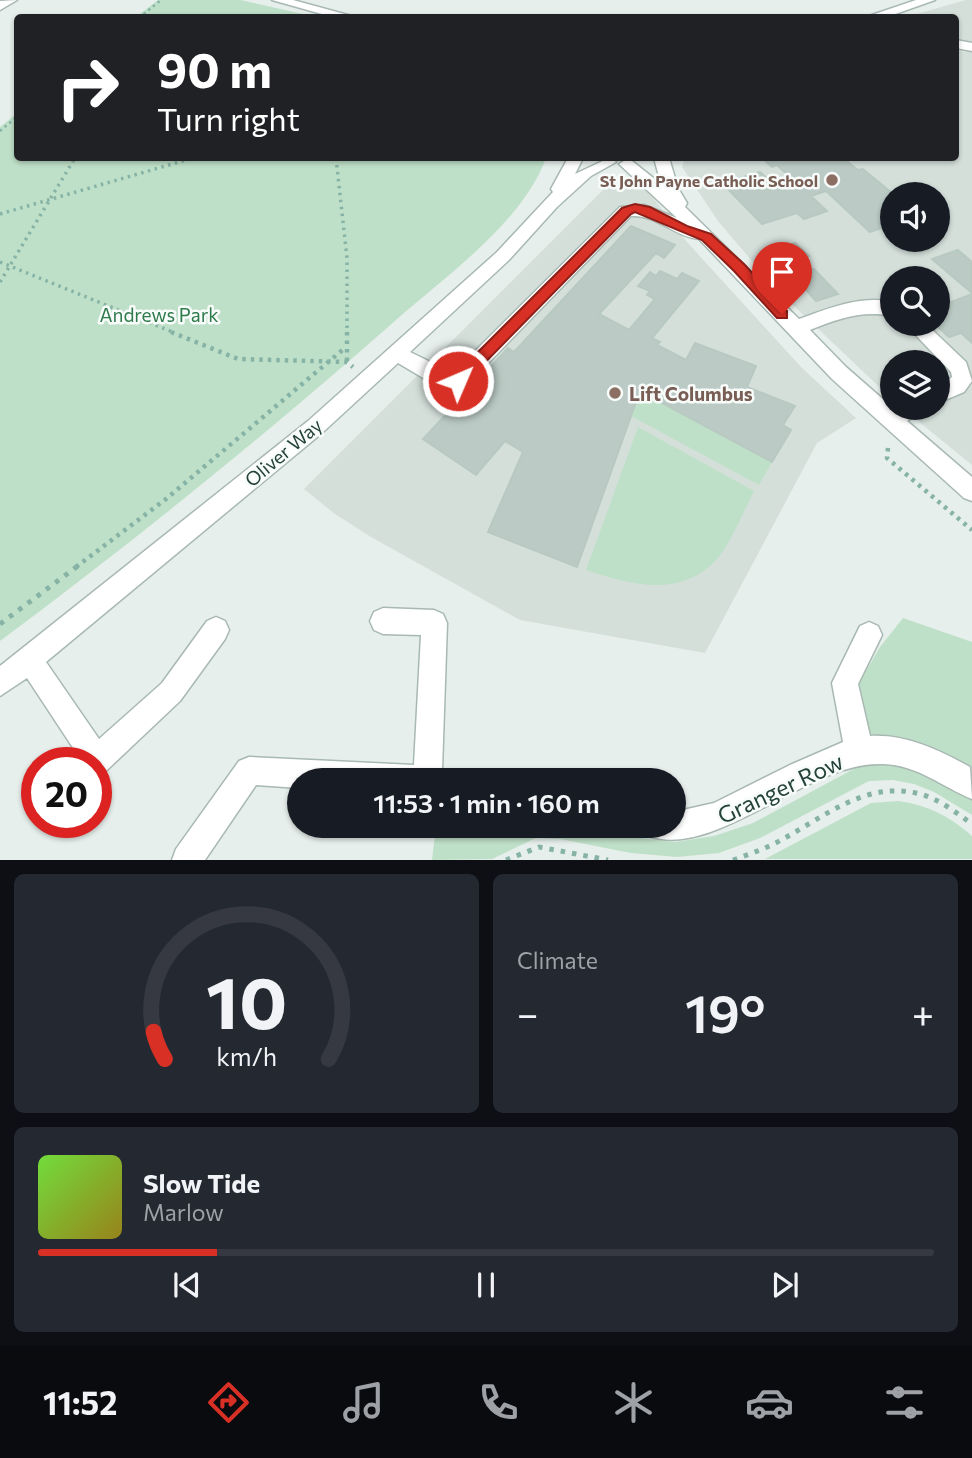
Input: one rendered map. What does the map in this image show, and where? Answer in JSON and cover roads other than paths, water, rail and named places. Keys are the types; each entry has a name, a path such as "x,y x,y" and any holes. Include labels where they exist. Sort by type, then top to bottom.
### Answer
{"street":[{"path":"0,6 11,0"},
{"path":"278,0 336,14"},
{"path":"898,9 929,0"},
{"name":"Oliver Way","path":"551,203 573,161"},
{"name":"Oliver Way","path":"0,683 315,427 503,256 551,203 601,161"},
{"path":"608,161 627,164 638,161"},
{"path":"663,161 670,188 700,231"},
{"path":"627,164 642,175 739,268 795,328 880,409"},
{"path":"396,353 446,382 458,381 626,211 635,208 645,210 682,229 700,231"},
{"path":"795,328 861,306 880,305"},
{"path":"926,336 959,368 967,380 950,389"},
{"path":"892,420 972,491"},
{"path":"383,621 434,623 429,768"},
{"path":"30,660 97,760 171,692 216,630"},
{"name":"Granger Row","path":"859,752 845,683 869,635"},
{"name":"Granger Row","path":"686,824 711,820 792,780 859,752 912,755 939,765 972,785"},
{"path":"187,859 248,771 287,773"}],"place":[{"name":"St John Payne Catholic School","path":"832,180"},
{"name":"Lift Columbus","path":"615,393"}],"park label":[{"name":"Andrews Park","path":"159,314"}]}
